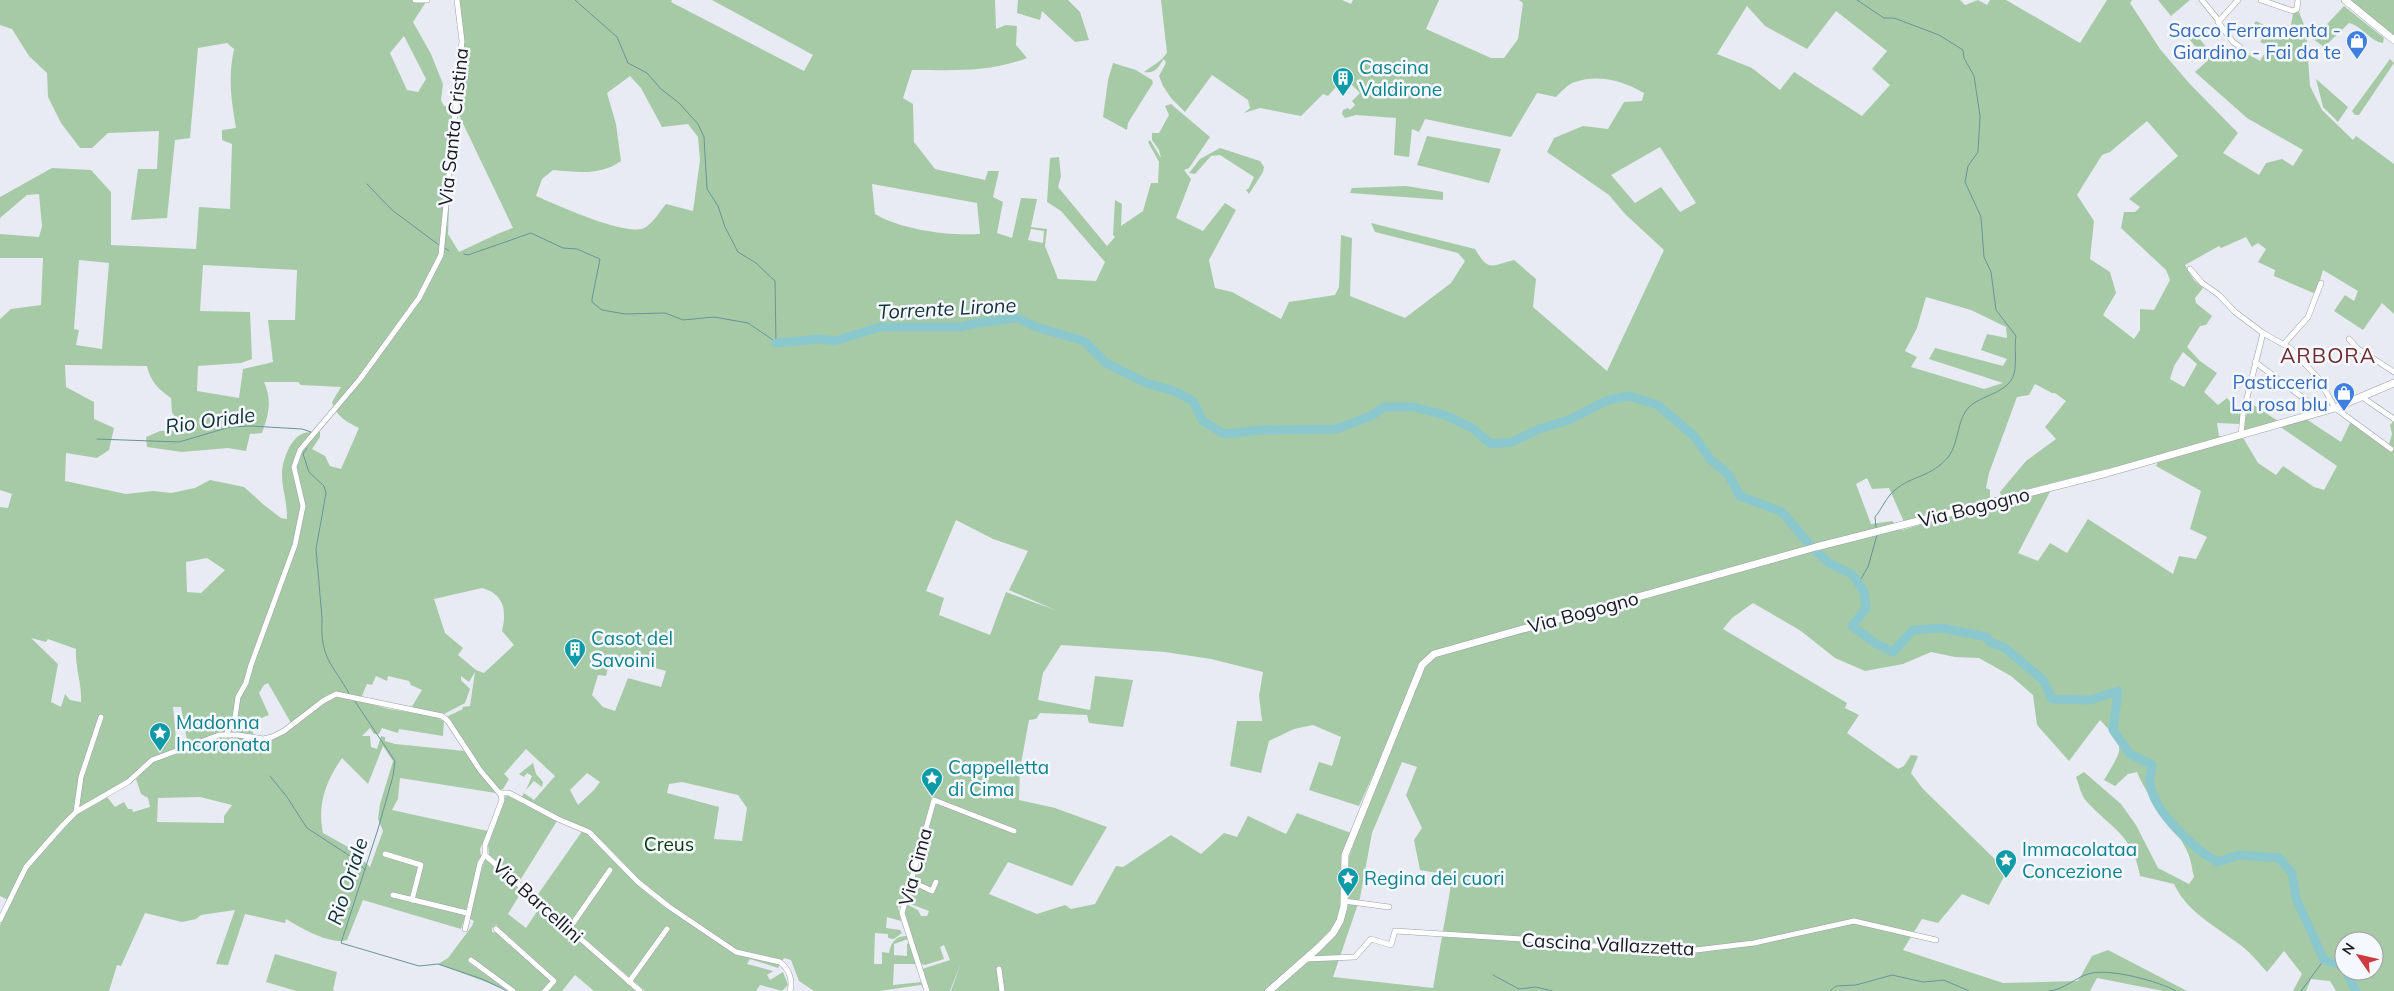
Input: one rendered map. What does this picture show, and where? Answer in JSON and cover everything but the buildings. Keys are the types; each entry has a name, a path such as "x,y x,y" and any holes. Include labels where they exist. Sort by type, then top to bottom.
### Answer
{"main road":[{"path":"2345,0 2394,40"},
{"name":"Via Bogogno","path":"1269,991 1333,933 1340,921 1344,901 1345,855 1422,665 1434,654 1816,546 2107,473 2335,408 2394,383"}],"street":[{"path":"415,0 427,0"},
{"name":"Via Santa Cristina","path":"226,735 235,717 238,697 246,683 250,666 295,545 303,506 294,468 300,450 360,379 419,298 441,255 462,40 457,0"},
{"path":"2202,0 2219,21 2218,25 2240,47"},
{"path":"2219,21 2238,0"},
{"path":"2261,0 2293,11 2297,9 2298,0"},
{"path":"2190,269 2202,283 2263,332 2284,344 2319,379 2335,408 2391,449"},
{"path":"2284,344 2307,319 2320,282"},
{"path":"2241,435 2243,414 2263,332"},
{"path":"2349,339 2357,348 2394,372"},
{"path":"2255,362 2322,412"},
{"path":"2362,397 2394,419"},
{"path":"0,920 26,867 76,812 128,782 152,760 219,735 263,739 272,737 284,731 330,696 336,694 442,716 480,770 500,793 509,793 558,819 589,832 638,882 668,906 736,952 785,966 791,980 790,991"},
{"path":"76,812 76,801 81,777 101,717"},
{"name":"Via Barcellini","path":"500,793 502,800 485,845 485,855 640,991"},
{"name":"Via Cima","path":"927,991 902,913 934,800 1014,831"},
{"path":"385,854 421,865 412,900"},
{"path":"465,930 467,913 480,864 485,855"},
{"path":"569,929 610,870"},
{"path":"911,881 932,891 936,882"},
{"path":"393,895 467,913"},
{"path":"1344,901 1389,907"},
{"name":"Cascina Vallazzetta","path":"1305,958 1353,958 1371,938 1391,945 1395,932 1540,940 1570,945 1696,950 1754,943 1854,921 1936,940"},
{"path":"496,929 554,981 545,991"},
{"path":"629,982 668,930"},
{"path":"471,960 514,991"},
{"path":"999,970 1002,991"}],"green space":[{"name":"Creus","path":"0,0 414,0 416,3 426,2 413,22 431,54 443,84 441,100 444,106 454,106 444,207 449,208 448,234 459,252 513,228 457,111 462,55 458,0 672,0 671,2 804,71 813,55 712,0 995,0 996,29 1006,25 1017,26 1016,45 1027,58 984,68 912,70 903,98 913,104 914,142 935,169 985,180 988,171 999,171 993,197 1003,202 997,233 1012,238 1021,198 1037,199 1031,227 1047,229 1045,246 1058,279 1096,281 1105,262 1061,211 1047,202 1050,158 1059,157 1061,176 1058,187 1107,246 1115,237 1113,235 1115,200 1122,204 1121,226 1143,211 1151,183 1158,183 1159,162 1148,142 1150,140 1161,158 1159,150 1152,140 1152,133 1159,133 1169,115 1165,106 1171,104 1210,137 1189,168 1184,170 1191,179 1176,218 1203,231 1225,203 1236,210 1209,260 1215,288 1232,292 1281,319 1289,302 1335,295 1339,287 1341,235 1352,238 1350,296 1405,318 1451,283 1465,261 1458,253 1375,232 1371,223 1475,249 1487,264 1495,265 1514,260 1536,279 1533,307 1607,371 1664,250 1625,214 1609,195 1547,152 1554,138 1583,126 1608,129 1624,102 1642,101 1644,93 1619,82 1593,79 1572,83 1556,97 1537,93 1511,137 1425,119 1419,132 1412,129 1409,157 1394,155 1396,118 1356,115 1345,118 1342,114 1343,110 1348,108 1350,110 1355,105 1352,101 1360,93 1350,83 1342,91 1337,86 1328,96 1323,94 1301,116 1260,108 1244,113 1250,108 1248,100 1212,75 1185,112 1171,98 1159,76 1166,63 1164,59 1154,71 1144,72 1161,60 1167,53 1161,0 1342,0 1351,4 1353,0 1439,0 1426,29 1491,58 1504,58 1518,39 1523,3 1519,0 1960,0 1965,5 1978,0 1987,5 1990,0 2006,0 2080,43 2107,0 2132,0 2130,3 2160,49 2189,83 2238,133 2223,153 2259,175 2266,163 2282,159 2293,166 2303,150 2247,118 2195,72 2207,61 2186,35 2192,30 2213,55 2228,60 2241,50 2260,61 2269,46 2260,42 2267,32 2254,24 2256,21 2289,38 2293,13 2299,12 2306,30 2310,86 2322,110 2353,140 2356,136 2394,164 2394,314 2382,303 2363,330 2334,311 2345,295 2354,301 2358,291 2323,270 2316,294 2274,276 2275,270 2258,262 2266,249 2258,243 2252,247 2246,237 2221,248 2219,246 2185,265 2194,280 2203,288 2195,298 2196,303 2212,316 2206,325 2200,326 2187,347 2200,361 2217,373 2204,392 2218,405 2227,398 2241,415 2240,424 2217,423 2219,436 2235,436 2001,496 2000,492 2026,461 2056,439 2045,427 2066,401 2055,393 2035,384 2029,395 2017,397 1989,473 1986,488 1990,490 1990,498 1904,522 1889,488 1872,489 1867,478 1856,484 1871,524 1892,521 1902,530 2052,488 2018,553 2038,561 2050,543 2067,553 2088,519 2173,574 2179,556 2196,559 2207,537 2190,529 2201,491 2156,466 2159,459 2242,436 2258,463 2276,475 2283,466 2314,487 2324,490 2337,466 2279,426 2306,419 2341,442 2351,421 2388,448 2392,434 2390,425 2394,421 2394,991 2336,991 2330,981 2311,979 2306,991 2293,991 2302,974 2284,951 2267,972 2243,947 2194,911 2174,884 2140,876 2137,862 2127,842 2083,797 2076,777 2084,772 2121,804 2136,825 2158,868 2189,884 2194,877 2190,857 2182,840 2142,783 2137,772 2128,774 2115,786 2104,780 2115,761 2119,749 2115,737 2100,720 2069,761 2037,725 2033,695 2011,676 1979,658 1955,657 1931,652 1903,664 1865,671 1835,658 1801,631 1753,603 1732,618 1723,629 1847,703 1845,708 1859,715 1847,733 1898,769 1904,766 1911,755 1918,756 1911,773 1923,789 2007,871 1989,905 1962,894 1938,923 1922,919 1903,950 2003,983 2078,981 2092,956 2108,950 2187,991 2163,991 2097,978 2090,991 1273,991 1342,923 1348,860 1392,733 1359,806 1309,790 1319,762 1332,766 1341,737 1313,725 1294,729 1269,741 1261,773 1230,766 1237,721 1262,721 1259,696 1263,672 1211,659 1165,652 1061,645 1043,673 1038,700 1090,710 1095,676 1133,680 1123,727 1089,723 1087,715 1040,713 1036,719 1029,720 1020,769 1019,800 1055,808 1107,827 1072,886 1008,862 989,894 1037,914 1065,905 1071,909 1095,904 1116,866 1123,867 1171,835 1201,854 1224,833 1237,837 1248,816 1286,834 1297,813 1351,833 1342,854 1340,915 1331,932 1268,991 951,991 961,963 950,991 930,991 922,969 950,960 944,945 940,947 944,959 925,965 921,964 904,913 905,906 908,905 918,910 921,916 927,916 929,911 908,903 898,907 901,921 887,917 886,928 900,930 902,933 894,939 888,938 888,934 875,933 874,964 882,964 882,952 889,953 895,940 907,936 908,939 894,944 894,955 907,956 907,944 909,943 916,964 894,964 893,985 922,982 926,991 921,985 879,991 814,991 799,981 791,960 784,958 778,968 750,959 747,964 773,971 767,975 770,980 783,972 788,985 782,991 760,985 756,991 645,991 536,897 583,830 557,821 519,882 489,855 488,845 506,795 557,820 521,798 524,793 534,800 555,776 526,749 504,774 509,779 503,789 499,790 481,770 446,717 463,709 462,707 470,706 475,672 469,682 461,676 461,680 470,689 465,703 444,714 411,708 422,690 411,685 409,681 388,676 387,681 376,676 372,685 367,684 361,698 337,693 327,695 291,723 268,683 264,685 259,693 269,715 254,721 253,734 221,732 188,746 181,707 173,707 177,749 150,759 132,777 73,812 41,847 8,900 0,896 0,507 8,508 12,494 0,490 0,319 11,309 41,305 43,258 0,258 0,234 39,237 42,226 39,194 27,195 0,218 0,197 52,168 91,170 111,192 111,245 196,249 199,207 230,209 232,144 222,140 222,130 236,128 231,89 234,49 227,43 198,48 190,138 175,140 167,218 131,220 138,169 157,169 159,131 108,133 92,148 80,148 61,123 48,97 47,73 29,56 12,29 0,25","holes":["1747,6 1765,26 1807,49 1836,11 1887,51 1872,69 1890,85 1862,116 1794,72 1780,90 1752,68 1717,54","404,36 426,79 418,92 407,90 390,53","630,76 641,88 662,127 688,124 698,137 700,160 693,211 666,204 646,227 637,229 625,228 592,219 536,196 542,179 553,170 597,171 613,166 621,161 616,124 607,93","2147,121 2178,156 2129,199 2140,207 2135,212 2124,212 2121,228 2166,270 2170,280 2154,310 2140,309 2140,330 2134,339 2103,315 2116,293 2110,272 2090,259 2094,221 2077,195 2102,155 2110,152","1660,147 1696,203 1680,212 1661,187 1635,203 1611,175","872,184 977,203 980,234 940,233 898,224 875,214","1031,229 1044,231 1043,243 1028,240","79,260 109,263 102,349 76,345 79,330 74,329","203,265 297,270 295,320 268,320 273,362 243,369 239,398 197,391 198,366 241,363 252,359 250,312 200,311","1926,297 1971,310 2006,327 2007,338 1987,334 1981,350 2007,359 2003,366 1935,348 1929,359 2003,383 1984,389 1911,367 1917,357 1905,351 1917,328","2183,352 2197,364 2184,387 2170,379 2174,366","65,365 147,366 155,384 171,398 172,413 184,425 181,430 160,431 146,437 147,447 182,452 228,448 246,451 250,434 262,433 266,420 269,401 264,382 298,382 301,385 341,387 332,402 334,407 342,418 359,428 341,469 330,466 325,456 312,449 320,437 320,432 310,432 296,438 290,446 283,466 282,482 287,519 281,518 244,487 210,480 195,488 171,493 153,491 126,494 65,481 66,453 97,458 109,450 114,428 94,419 94,402 66,387","956,520 993,539 1028,551 1009,590 1055,610 1006,592 990,635 939,615 944,598 926,591","207,558 225,570 201,593 187,592 186,562","482,588 495,594 502,604 504,610 502,631 514,645 484,673 476,670 458,655 463,648 445,633 434,599","31,638 46,642 48,639 76,649 81,702 70,700 65,694 61,707 51,702 58,664","611,656 666,671 661,687 628,678 615,711 603,707 592,695 598,675 606,676","1402,762 1417,767 1406,795 1422,828 1414,840 1420,870 1437,873 1442,871 1434,887 1451,885 1433,988 1333,977 1360,898 1372,833","587,773 600,782 578,805 570,790","682,782 738,795 747,808 742,841 714,839 719,807 667,793 669,784"]},
{"path":"1018,0 1068,0 1080,12 1089,40 1075,42 1042,11 1040,20 1017,13"},
{"path":"2158,0 2190,0 2171,16"},
{"path":"2350,0 2394,0 2394,36"},
{"path":"2344,6 2384,38 2383,43 2374,40 2358,27 2349,23 2324,47 2313,39"},
{"path":"2390,59 2394,63 2359,115 2355,115 2352,111"},
{"path":"1113,63 1136,70 1152,80 1153,83 1128,123 1127,130 1103,117 1108,80"},
{"path":"2316,79 2348,107 2338,122 2323,107"},
{"path":"1427,136 1501,149 1489,183 1417,165"},
{"path":"1220,148 1260,161 1264,167 1263,172 1249,194 1246,190 1249,188 1254,177 1220,155 1211,156 1195,174 1189,173 1200,159"},
{"path":"1406,186 1443,192 1443,200 1350,193 1352,188"},
{"path":"2249,402 2278,421 2243,431"},
{"path":"340,696 389,709 434,716 444,721 443,736 399,729 398,733 382,728 379,734 374,734 370,728 362,736 370,736 371,747 377,749 381,736 385,737 385,741 395,744 465,751 496,793 400,778 398,799 392,810 488,831 480,849 481,856 466,911 390,893 390,896 466,914 461,929 363,900 347,940 340,941 316,935 286,919 285,923 245,914 228,965 216,964 235,910 201,915 196,919 182,922 145,913 121,966 117,965 109,991 0,991 0,925 28,868 77,814 107,797 115,807 124,802 128,809 132,809 133,812 150,807 148,798 141,794 136,779 152,762 220,736 272,739 325,701","holes":["383,746 393,761 380,804 378,819 383,831 370,867 350,848 323,833 321,812 327,784 342,758 368,784","200,797 232,805 224,816 224,823 157,822 158,798"]},
{"path":"533,763 536,774 543,782 542,787 534,781 526,790 532,776 527,773 524,777 519,774"},
{"path":"485,859 522,891 508,914 526,928 540,907 637,991 594,991 575,975 562,991 547,991 557,980 496,925 492,928 492,932 497,933 551,982 543,991 517,991 471,958 468,962 510,991 438,964 448,958 472,926 474,921 466,917"},
{"path":"275,954 337,972 333,990 335,991 296,991 266,982"}],"waterway":[{"name":"Torrente Lirone","path":"575,0 617,37 628,63 647,73 698,124 704,137 707,189 718,206 725,227 738,252 756,263 775,281 776,343"},
{"path":"1857,0 1884,18 1894,18 1939,35 1963,50 1964,58 1974,76 1980,116 1978,152 1968,166 1965,182 1981,217 1984,257 1991,272 1996,310 2016,336 2015,369 2011,380 2001,390 1980,399 1969,407 1962,418 1955,444 1949,456 1935,468 1901,485 1892,493 1875,517 1876,528"},
{"path":"367,184 392,210 439,245"},
{"path":"464,254 468,255 531,233 563,248 577,249 600,259 592,302 602,310 625,314 665,313 683,320 714,317 748,323 776,342"},
{"path":"445,248 449,251"},
{"name":"Torrente Lirone","path":"776,343 821,339 835,341 880,327 959,327 1017,318 1036,327 1084,341 1106,363 1146,383 1174,391 1193,401 1203,421 1224,434 1262,430 1336,429 1371,416 1384,407 1413,407 1445,415 1472,428 1491,444 1512,442 1539,429 1569,420 1608,400 1629,396 1658,405 1695,437 1710,459 1728,474 1740,496 1782,512 1811,546"},
{"name":"Rio Oriale","path":"97,439 179,442 230,427 250,426 302,429 311,432"},
{"name":"Rio Oriale","path":"307,448 303,454 309,472 324,486 326,493 316,549 322,618"},
{"path":"1859,582 1868,567 1877,535"},
{"name":"Torrente Lirone","path":"1814,549 1829,563 1853,575 1864,592 1866,608 1852,626 1875,643 1893,652 1913,630 1942,628 1987,637 1990,642 2005,648 2043,680 2052,699 2091,700 2118,691 2113,730 2130,754 2152,765 2150,785 2153,796 2167,818 2198,849 2218,862 2239,855 2279,858 2292,873 2296,898 2324,960 2334,963"},
{"name":"Rio Oriale","path":"322,619 325,652 350,695"},
{"name":"Rio Oriale","path":"354,700 395,761 393,776 378,829 341,943 419,966 438,964 482,979 507,991"},
{"path":"270,776 287,797 307,828 356,860 365,870"},
{"path":"2301,991 2324,960"},
{"path":"2049,991 2060,988 2086,975 2101,972 2135,977 2158,983 2176,991"},
{"path":"1493,975 1519,989 1536,987 1552,991"},
{"path":"1830,991 1836,986 1856,985 1892,975 1923,982 1944,980 1969,991"},
{"name":"Torrente Lirone","path":"2351,981 2356,991"}],"place":[{"name":"Sacco Ferramenta - Giardino - Fai da te","path":"2357,60"},
{"name":"Cascina Valdirone","path":"1343,97"},
{"name":"Pasticceria La rosa blu","path":"2344,412"},
{"name":"Casot del Savoini","path":"575,668"},
{"name":"Madonna Incoronata","path":"160,752"},
{"name":"Cappelletta di Cima","path":"932,797"},
{"name":"Immacolataa Concezione","path":"2006,879"},
{"name":"Regina dei cuori","path":"1348,897"}],"district":[{"name":"ARBORA","path":"2328,355"}]}
